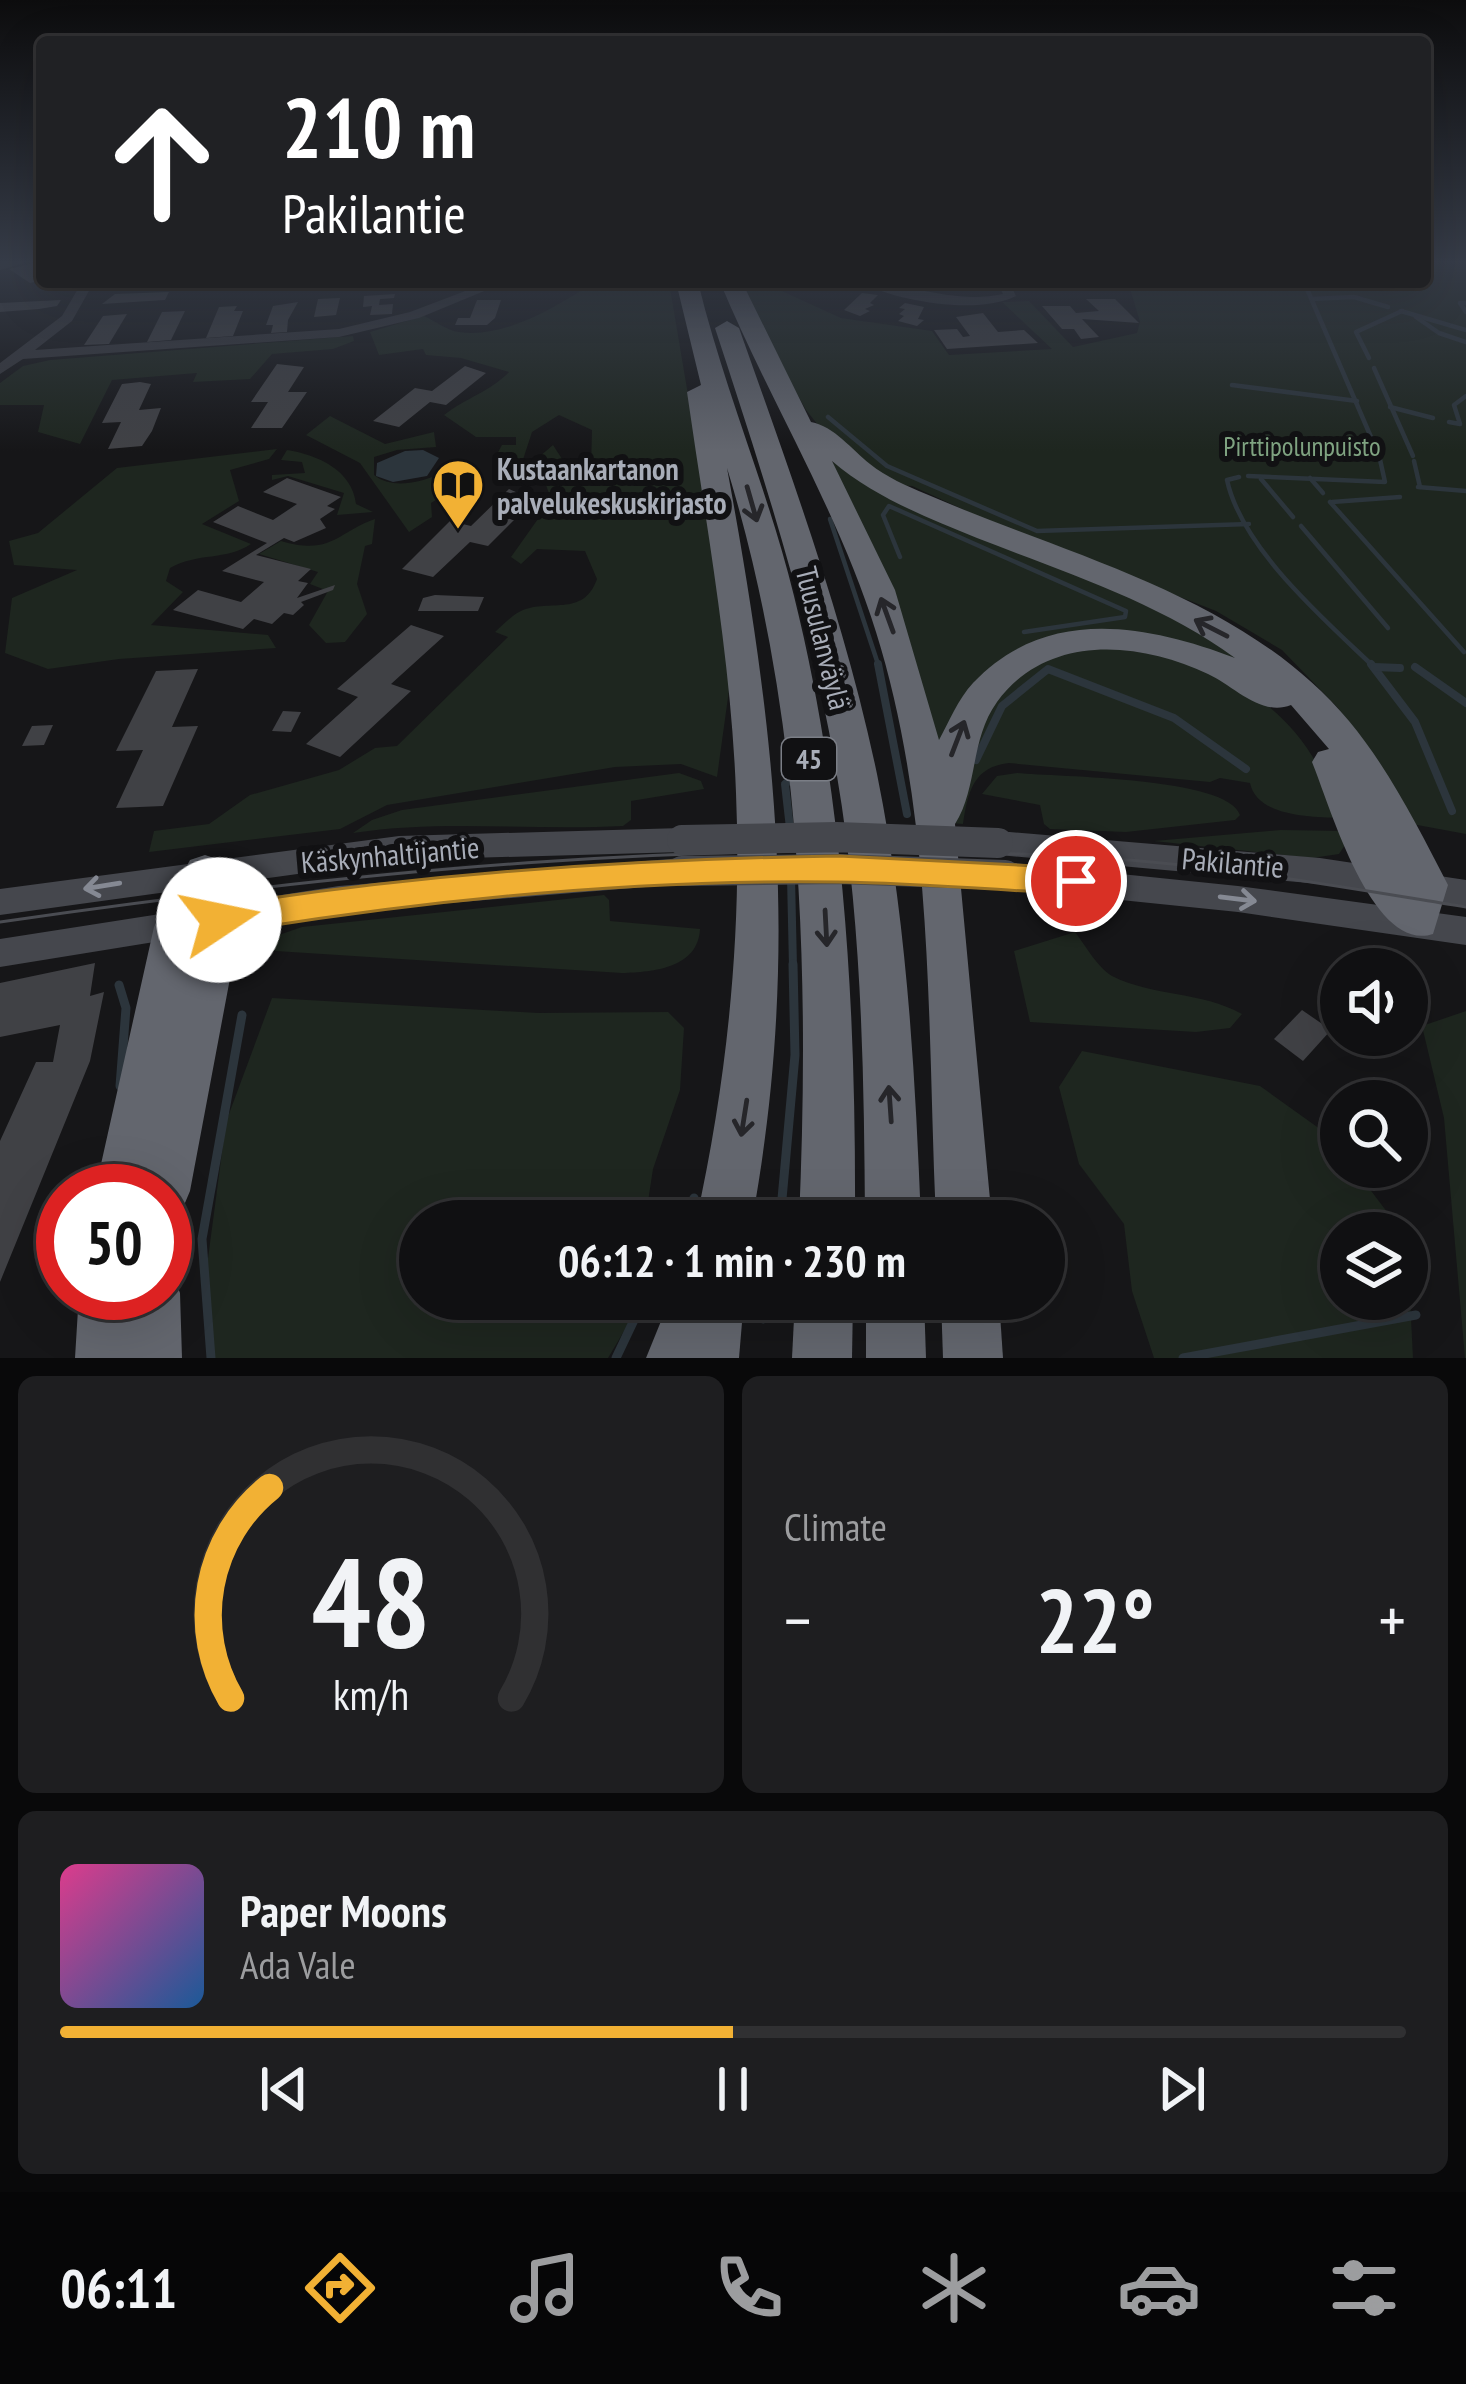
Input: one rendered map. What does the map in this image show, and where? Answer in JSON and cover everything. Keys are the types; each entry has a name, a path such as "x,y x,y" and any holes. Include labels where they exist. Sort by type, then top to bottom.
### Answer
{"highway":[{"path":"694,324 692,344 756,790 760,926 749,1072 728,1200"},
{"name":"Tuusulanväylä","path":"707,324 778,596 812,777 826,930 826,1200"},
{"name":"Tuusulanväylä","path":"711,324 815,590 858,776 878,927 892,1200"},
{"path":"749,324 842,507 895,635 915,711 936,852 962,1200"},
{"path":"780,391 830,448 900,494 1168,607 1257,656 1307,698 1346,744 1436,900"},
{"path":"936,852 945,776 960,729 982,690 1004,668 1042,647 1102,638 1186,651 1238,672 1277,698 1310,729 1342,779 1381,879 1436,900"},
{"path":"130,1164 198,923 205,872"},
{"path":"168,1164 204,974 198,923"},
{"path":"105,1358 107,1320"},
{"path":"152,1320 152,1358"},
{"path":"676,1358 691,1320"},
{"path":"709,1358 713,1320"},
{"path":"821,1358 823,1320"},
{"path":"895,1320 896,1358"},
{"path":"971,1320 973,1358"}],"main road":[{"name":"Käskynhaltijantie","path":"0,902 421,847 682,856 839,869 1001,859"},
{"name":"Käskynhaltijantie","path":"0,953 397,892 682,856"},
{"name":"Pakilantie","path":"1001,859 1436,900 1466,931"},
{"name":"Pakilantie","path":"1001,859 1381,879"}],"street":[{"path":"0,370 56,324"},
{"path":"20,355 339,333 373,324"}],"green space":[{"path":"396,324 441,324 477,333 513,325 676,324 714,549 730,683 717,777 681,764 615,767 387,805 340,829 149,852 154,831 209,824 250,795 339,770 375,748 397,746 508,637 495,632 513,616 530,608 574,603 591,591 597,579 585,551 537,549 521,564 511,557 550,502 539,457 553,445 564,462 591,469 592,430 559,415 532,432 518,475 506,469 509,459 496,456 502,445 516,445 516,437 476,437 444,415 509,372 461,358 426,355 423,349 379,355 370,332"},
{"name":"Pirttipolunpuisto","path":"757,324 886,324 932,331 949,355 1052,349 1026,324 1051,324 1073,347 1137,333 1139,324 1466,324 1466,834 1412,824 1338,708 1282,650 1216,611 1006,529 912,486 897,485 830,440 806,410"},
{"path":"353,336 354,341 333,349 272,354 250,379 193,382 197,373 112,380 80,444 38,432 44,405 0,405 0,383 23,366 50,360"},
{"path":"330,416 385,444 434,432 436,447 374,457 374,475 381,479 396,483 422,480 437,475 440,466 483,492 438,499 431,503 432,517 409,532 360,463 306,435"},
{"path":"277,449 269,459 230,470 239,501 202,524 251,544 170,568 166,581 183,592 151,625 268,635 276,648 48,669 5,653 12,598 77,570 14,565 9,541 38,533 117,468"},
{"path":"287,450 332,466 348,482 356,504 373,512 337,515 344,493 288,476 272,480 272,475 305,473 302,462 281,460"},
{"path":"824,457 947,520 1172,616 1256,664 1047,639 939,768"},
{"path":"375,519 372,544 365,546 357,584 367,614 345,642 326,643 309,625 328,591 310,584 318,572 259,554 281,541 323,544"},
{"path":"1100,647 1180,661 1250,692 1304,743 1324,777 1339,818 1273,808 1255,794 1250,783 1220,778 1210,782 1009,763 980,776 970,792 963,824 951,823 989,699 1044,657"},
{"path":"679,773 701,781 704,789 631,801 631,820 623,826 420,827 353,833 372,820 402,810"},
{"path":"1017,773 1175,786 1229,802 1240,815 1235,820 1126,832 1050,829 1044,824 1040,805 982,794 997,776"},
{"path":"1281,830 1342,831 1347,842 1339,854 1312,858 1154,841"},
{"path":"604,895 609,900 610,921 700,929 697,942 683,960 672,965 622,973 260,950 273,937 302,927"},
{"path":"1075,932 1112,976 1242,1014 1230,1028 1196,1032 1030,1022 1014,951"},
{"path":"272,998 538,1013 668,1012 684,1028 680,1090 653,1169 648,1200 399,1200 399,1320 630,1320 608,1358 213,1358 207,1266 226,1122"},
{"path":"1466,1011 1466,1358 1444,1118 1428,1051 1428,1024"},
{"path":"1082,1051 1260,1086 1320,1129 1320,1188 1369,1188 1387,1212 1320,1212 1320,1320 1411,1320 1413,1358 1154,1358 1132,1291 1124,1224 1079,1164 1059,1087"}],"shaded area":[{"path":"423,450 439,458 427,476 393,482 376,476 377,463 405,451"}],"building":[{"path":"98,324 121,324 109,344 84,345"},
{"path":"156,324 179,324 171,340 147,342"},
{"path":"212,324 238,324 233,336 206,338"},
{"path":"288,324 287,332 271,333 273,325 266,325"},
{"path":"961,324 992,324 998,332 1024,330 1038,343 947,349 934,330 957,329 963,337 970,336"},
{"path":"1058,324 1087,324 1099,337 1081,339 1074,329"},
{"path":"277,364 304,367 288,392 307,392 282,428 251,428 268,402 251,402"},
{"path":"465,366 486,373 446,405 430,402 399,427 373,421 415,388 432,391"},
{"path":"122,384 151,384 139,410 161,408 152,431 142,446 108,449 121,422 102,423"},
{"path":"287,478 341,497 327,506 335,509 320,519 326,528 294,542 284,538 256,555 311,569 298,581 308,583 297,598 335,585 333,590 301,602 304,605 293,615 284,613 272,624 254,619 243,629 173,610 198,590 241,602 264,582 222,571 267,543 213,522 238,506 273,520 297,504 263,492"},
{"path":"509,489 534,500 488,546 470,542 433,577 402,569 450,521 471,526"},
{"path":"484,597 478,611 418,611 423,598"},
{"path":"411,625 444,636 391,684 411,691 340,757 306,744 358,697 337,689"},
{"path":"198,669 172,727 198,726 163,806 116,808 143,750 116,751 156,671"},
{"path":"283,711 301,712 291,732 272,731"},
{"path":"53,725 44,745 22,746 32,726"},
{"path":"95,963 90,996 104,992 90,1061 48,1164 36,1164 36,1194 0,1282 0,1141 36,1062 53,1062 60,1025 0,1037 0,983"},
{"path":"1302,1010 1320,1022 1320,1042 1303,1061 1274,1039"}],"waterway":[{"path":"1322,324 1355,401"},
{"path":"1369,358 1356,332 1373,324"},
{"path":"1427,324 1466,342"},
{"path":"1447,324 1466,330"},
{"path":"1374,368 1391,407"},
{"path":"1232,385 1355,401"},
{"path":"1449,422 1460,424 1454,405 1466,396"},
{"path":"1355,401 1377,451"},
{"path":"1391,407 1433,418"},
{"path":"1391,407 1413,456"},
{"path":"828,417 887,466 1037,531 1245,524"},
{"path":"1311,479 1385,482 1379,455"},
{"path":"1414,461 1420,487"},
{"path":"1248,476 1311,479"},
{"path":"1239,477 1227,480 1245,524"},
{"path":"1261,479 1293,517"},
{"path":"1311,479 1323,493"},
{"path":"1418,487 1466,491"},
{"path":"1332,502 1400,497"},
{"path":"1330,502 1464,652"},
{"path":"900,557 883,515 889,506 1126,611 1125,617 1024,632"},
{"path":"830,519 879,667"},
{"path":"1245,524 1288,582 1371,664"},
{"path":"1301,526 1388,628"},
{"path":"878,664 907,814"},
{"path":"1371,664 1400,668"},
{"path":"1371,664 1415,722 1452,811"},
{"path":"1415,667 1466,703"},
{"path":"976,760 1002,706 1048,669 1174,718 1246,769"},
{"path":"789,781 785,784 790,828"},
{"path":"791,877 793,967"},
{"path":"782,1200 795,1055 793,964"},
{"path":"119,985 126,1008 120,1086"},
{"path":"211,1358 202,1239 242,1015"},
{"path":"616,1358 634,1320"},
{"path":"1183,1358 1389,1320"}],"tram line":[{"path":"0,922 410,872 547,861 821,851 1143,861 1466,907"}],"place":[{"name":"Kustaankartanon palvelukeskuskirjasto","path":"458,531"}],"route":[{"path":"219,920 371,895 682,872 839,869 1076,881"}]}
